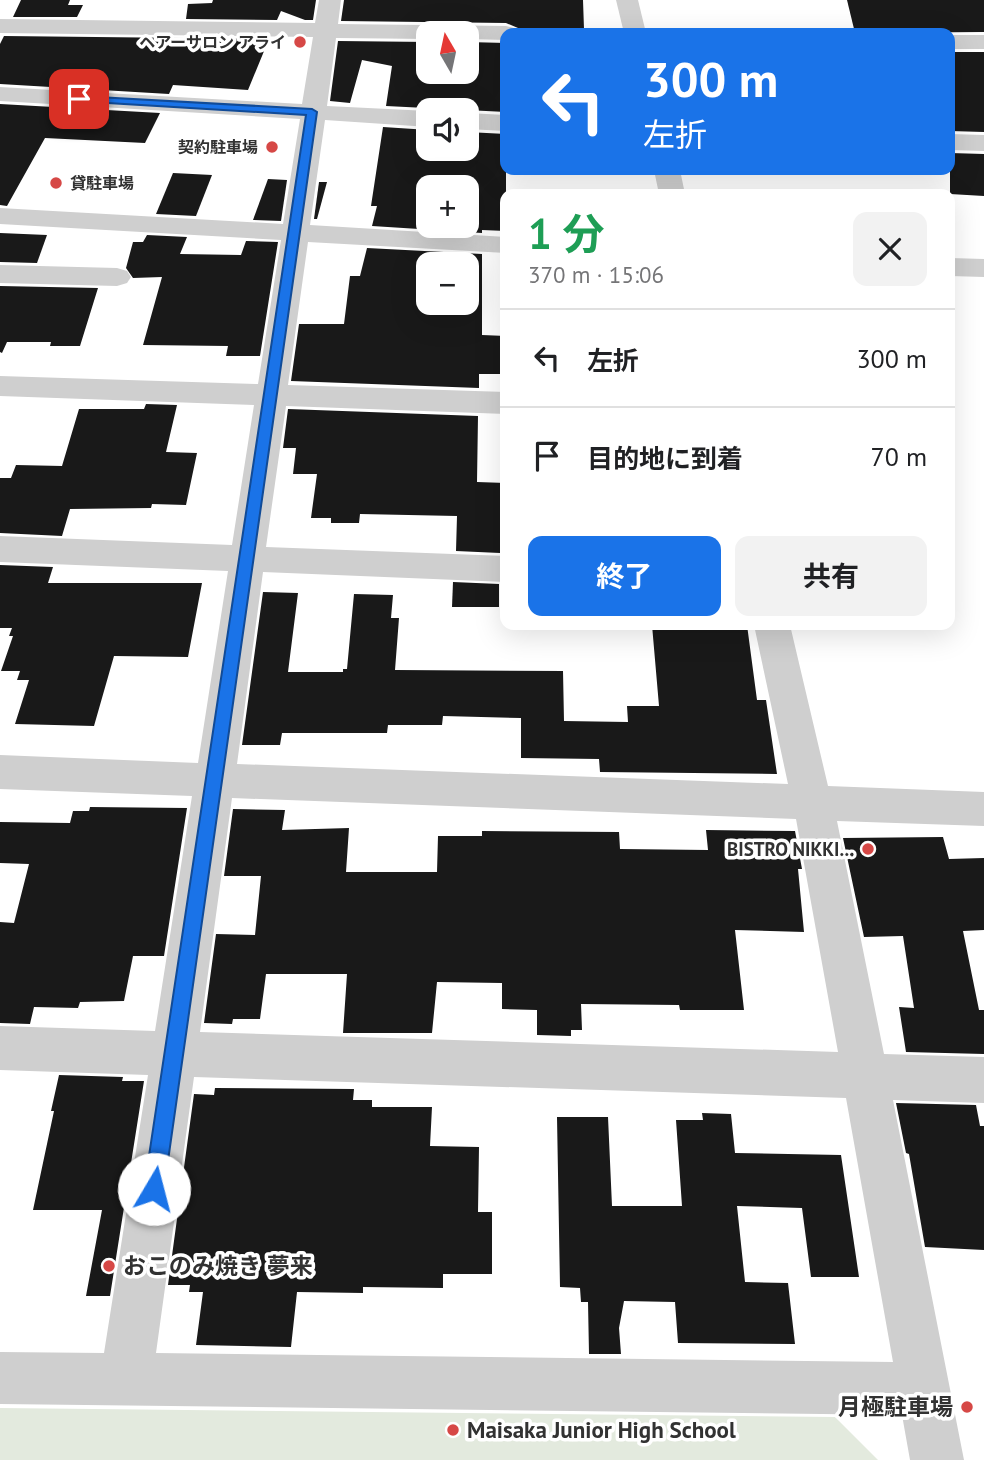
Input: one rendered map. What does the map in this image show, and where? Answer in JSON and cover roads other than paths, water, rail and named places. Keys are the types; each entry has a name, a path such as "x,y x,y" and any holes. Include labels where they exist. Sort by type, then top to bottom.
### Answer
{"street":[{"path":"0,16 7,0"},
{"path":"627,0 634,28"},
{"path":"0,26 328,15 500,32"},
{"path":"126,1379 328,15"},
{"path":"955,42 984,43"},
{"path":"0,94 416,118"},
{"path":"479,122 500,123"},
{"path":"955,142 984,143"},
{"path":"0,216 500,245"},
{"path":"955,267 984,268"},
{"path":"0,274 117,277"},
{"path":"0,386 500,403"},
{"path":"0,549 500,569"},
{"path":"773,630 813,802 937,1460"},
{"path":"0,772 984,809"},
{"path":"0,1048 984,1080"},
{"path":"0,1378 924,1389"}],"place":[{"name":"ヘアーサロン アライ","path":"300,42"},
{"name":"契約駐車場","path":"272,147"},
{"name":"貸駐車場","path":"56,183"},
{"name":"BISTRO NIKKI...","path":"868,849"},
{"name":"おこのみ焼き 夢来","path":"109,1266"},
{"name":"月極駐車場","path":"967,1407"},
{"name":"Maisaka Junior High School","path":"453,1430"}]}
